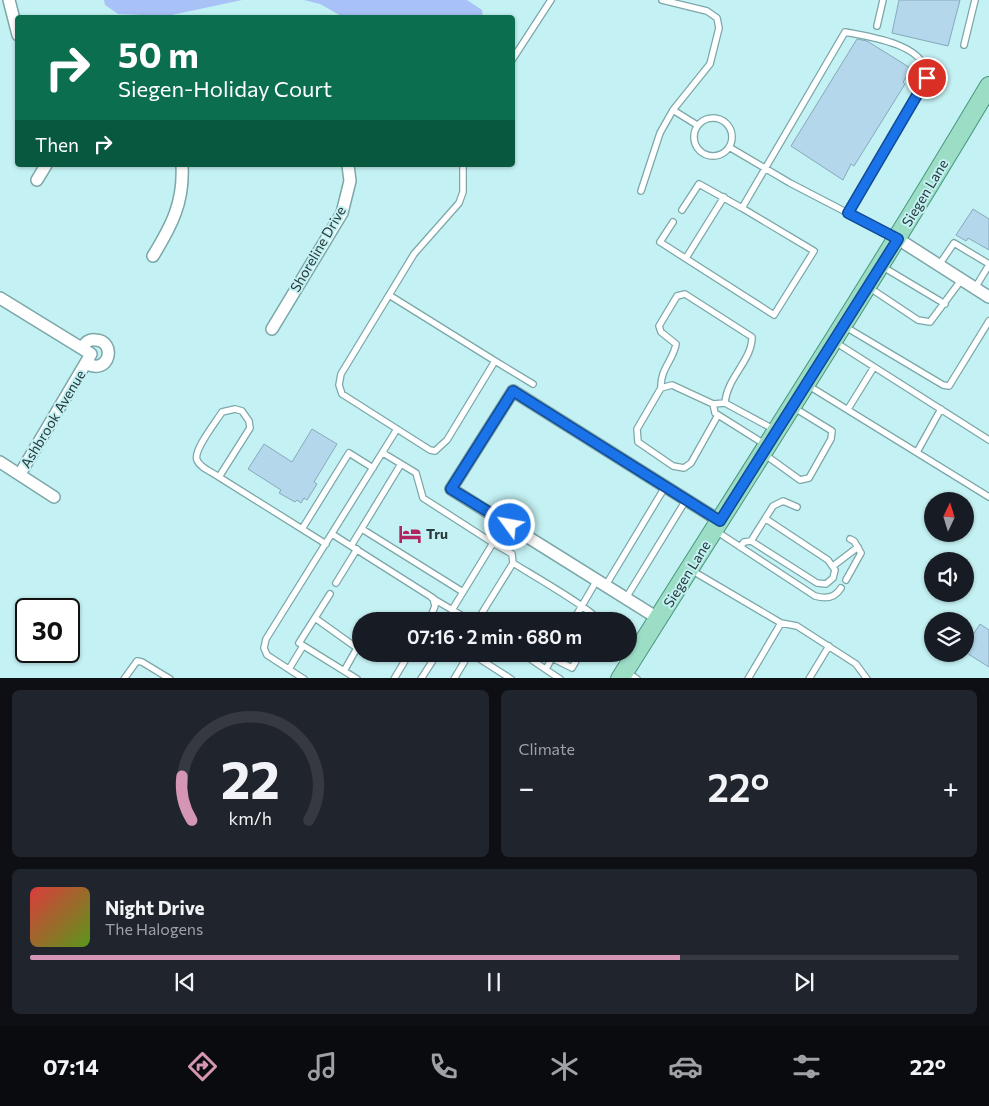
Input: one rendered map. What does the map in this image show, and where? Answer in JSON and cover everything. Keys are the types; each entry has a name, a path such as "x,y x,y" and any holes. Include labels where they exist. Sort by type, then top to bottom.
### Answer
{"main road":[{"name":"Siegen Lane","path":"627,676 659,619 768,442 844,326 989,88"}],"street":[{"path":"9,0 6,15 15,30"},
{"path":"37,180 45,167"},
{"path":"153,256 171,227 179,206 183,180 182,167"},
{"name":"Shoreline Drive","path":"272,329 342,213 350,181 348,167"},
{"path":"898,239 989,296"},
{"name":"Ashbrook Avenue","path":"0,298 87,355 20,474"},
{"path":"659,619 451,489 513,391 686,500 717,526"},
{"path":"0,462 54,497"}],"lane":[{"path":"515,55 551,0"},
{"path":"641,191 660,133 673,110 710,64 719,28 717,18 707,11 662,0"},
{"path":"877,26 883,0"},
{"path":"964,45 975,0"},
{"path":"742,208 845,32 892,41 923,61 928,68 927,78 848,213"},
{"path":"673,110 697,125"},
{"path":"708,118 721,119 726,123 732,134 729,147 720,155 714,156 702,153 694,144 693,138 697,125 708,118"},
{"path":"729,147 764,168 898,239"},
{"path":"462,167 464,192 459,203 414,254 341,374 339,385 342,394 430,450 435,451 447,440 495,361"},
{"path":"673,222 660,242 774,315 814,251 699,184 682,210"},
{"path":"686,258 724,198"},
{"path":"939,265 954,243 989,265 975,288"},
{"path":"881,266 945,304"},
{"path":"868,286 924,322 930,322 962,279"},
{"path":"718,415 691,463 684,468 672,466 638,442 637,428 661,388 660,376 675,350 676,344 661,332 659,326 677,296 685,294 752,337 752,347 726,389 725,403"},
{"path":"389,295 533,384"},
{"path":"844,326 943,386 949,386 989,321"},
{"path":"834,341 989,440"},
{"path":"848,409 874,367"},
{"path":"805,384 989,497"},
{"path":"661,388 672,385 713,404 725,403 768,442 800,480 809,478 831,439 832,431 791,406"},
{"path":"713,404 715,413 768,442"},
{"path":"219,477 250,428 249,421 242,411 234,409 222,412 197,450 197,459 201,466 326,544"},
{"path":"917,452 941,409"},
{"path":"304,678 267,655 264,648 266,640 397,429"},
{"path":"302,529 349,453 374,468"},
{"path":"383,453 416,473 423,498 512,554 513,564 483,612"},
{"path":"336,583 362,529 401,464"},
{"path":"578,612 601,583 665,487"},
{"path":"626,598 686,500"},
{"path":"751,541 773,506 778,502 790,503 797,507"},
{"path":"740,547 744,542 751,541 817,583 826,584 833,578 835,570 828,560 766,519"},
{"path":"717,526 740,547 815,596 826,598 832,596 841,588"},
{"path":"362,529 463,592"},
{"path":"332,534 455,612"},
{"path":"846,580 860,558 858,547 850,539"},
{"path":"452,610 493,543"},
{"path":"833,566 858,547"},
{"path":"513,564 590,612"},
{"path":"690,569 781,623 797,626 856,664 866,678"},
{"path":"330,594 299,643 357,678"},
{"path":"432,597 435,606 432,612"},
{"path":"315,618 357,648 344,671"},
{"path":"748,678 781,623"},
{"path":"289,669 304,646"},
{"path":"809,678 829,646"},
{"path":"124,678 137,661 170,678"},
{"path":"394,678 404,662"},
{"path":"421,678 432,662"},
{"path":"454,678 465,662"},
{"path":"484,662 512,678"},
{"path":"535,662 546,669 552,676 560,678"},
{"path":"546,669 550,662"},
{"path":"562,662 572,668 575,662"}],"water":[{"path":"104,0 242,0 172,15 118,14 105,5"},
{"path":"304,0 467,0 482,10 483,15 339,15 320,4"}],"building":[{"path":"899,0 960,0 948,46 892,33"},
{"path":"857,39 867,41 912,69 903,82 905,84 854,166 851,164 843,180 791,146"},
{"path":"973,209 989,219 989,250 968,238 966,241 956,235"},
{"path":"312,429 337,444 314,482 317,484 307,500 304,498 301,503 297,500 295,502 279,493 281,490 248,469 264,444 292,462"},
{"path":"980,624 989,630 989,667 974,658 974,633"}],"place":[{"name":"Tru","path":"410,534"}],"route":[{"path":"510,525 451,489 513,391 720,521 775,430 898,239 848,213 927,78"}]}
